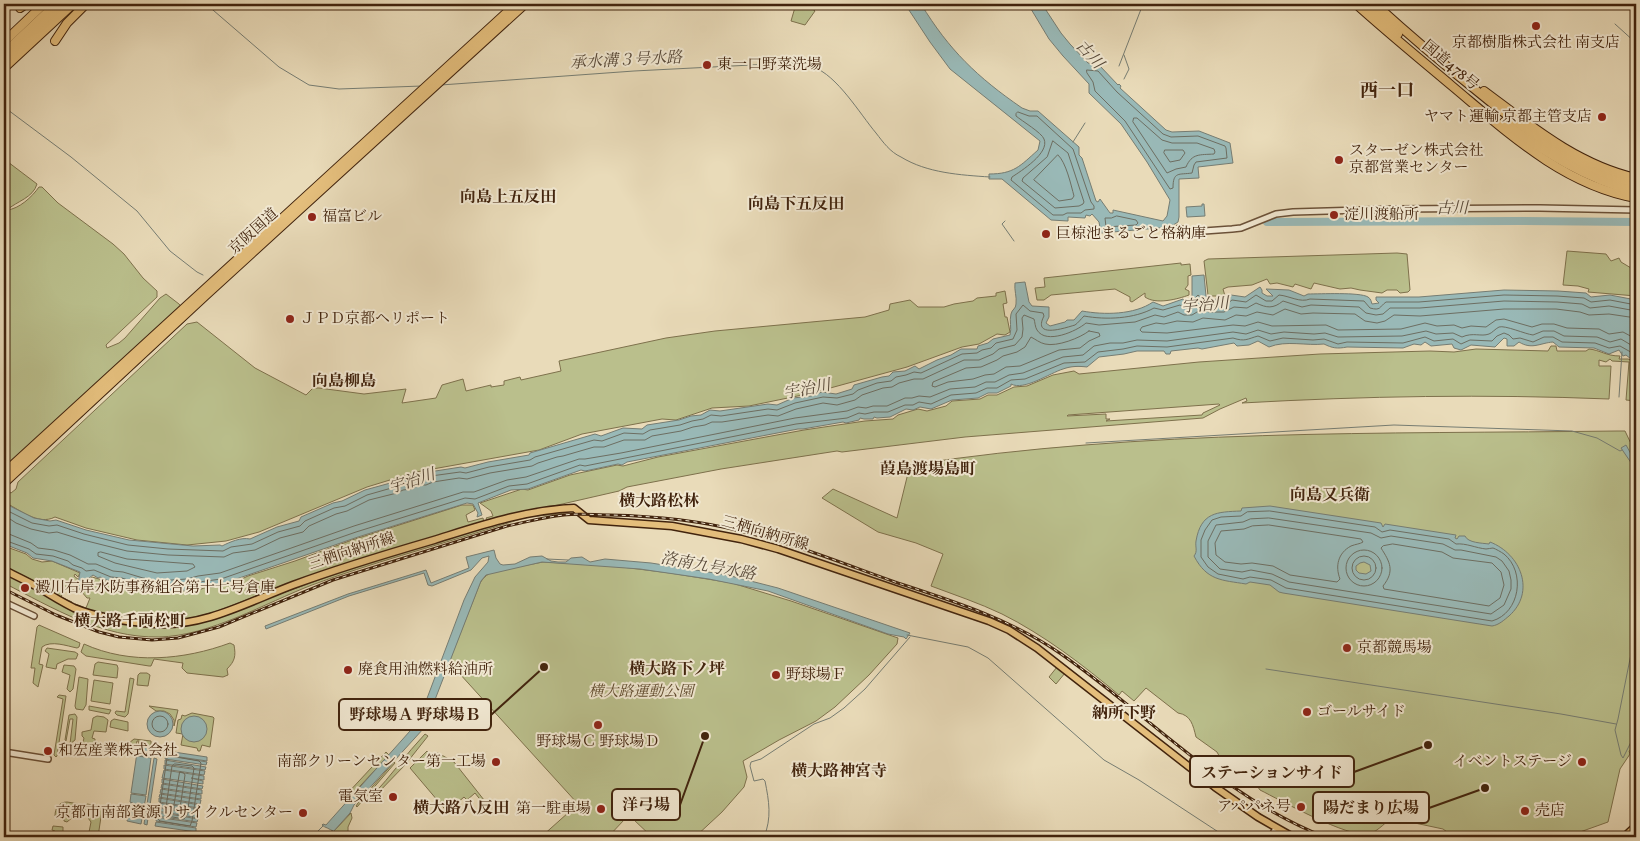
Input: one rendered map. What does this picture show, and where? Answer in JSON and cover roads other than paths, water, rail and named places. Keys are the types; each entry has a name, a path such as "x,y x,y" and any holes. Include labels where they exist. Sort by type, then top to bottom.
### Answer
{"highway":[{"path":"4,60 19,28 44,4"},
{"path":"4,53 56,4"},
{"path":"9,47 64,4"},
{"path":"4,68 73,4"},
{"path":"55,41 67,23 86,4"},
{"name":"京阪国道","path":"424,92 431,82 516,4"},
{"name":"京阪国道","path":"4,473 424,92 440,82 525,4"},
{"name":"国道478号","path":"1356,4 1530,149 1556,166 1592,185 1615,194 1636,198"},
{"path":"1365,4 1455,83 1535,145 1567,166 1584,174 1602,182 1636,192"},
{"path":"1376,4 1444,65 1538,139 1587,168 1636,185"},
{"name":"国道478号","path":"1382,4 1459,71 1549,139 1589,161 1636,178"},
{"name":"京阪国道","path":"4,483 199,297"}],"main road":[{"name":"三栖向納所線","path":"4,570 40,588 58,600 90,614 139,623 175,624 220,614 292,585 365,561 486,524 533,512 574,508 589,520 694,528 741,538 778,549 988,621 1009,630 1037,648 1215,787 1276,828 1293,837"},
{"path":"1624,837 1636,826"}],"street":[{"path":"1178,228 1190,232 1241,228 1276,214 1293,212 1540,208 1636,210"},
{"path":"4,602 34,616"},
{"path":"4,752 48,759"},
{"path":"1270,837 1276,828"}],"water":[{"path":"905,4 921,4 953,49 978,74 1022,108 1038,111 1079,147 1079,155 1082,158 1096,201 1098,202 1100,199 1110,213 1113,213 1113,210 1163,221 1167,216 1170,200 1121,124 1089,93 1089,84 1049,39 1028,4 1042,4 1061,33 1088,63 1100,66 1121,86 1120,88 1166,130 1172,132 1199,131 1230,143 1233,163 1198,167 1199,178 1179,179 1179,217 1178,222 1170,227 1101,233 1099,222 1092,214 1090,216 1086,215 1085,218 1068,217 1068,221 1051,220 1002,179 989,179 989,174 1011,171 1021,165 1038,150 1040,141 950,69"},
{"path":"1204,204 1205,216 1187,217 1186,207 1202,206"},
{"name":"宇治川","path":"1204,275 1206,296 1211,301 1216,299 1223,301 1231,295 1245,297 1260,287 1262,293 1267,296 1273,296 1266,289 1289,290 1304,296 1308,294 1357,294 1368,297 1372,304 1379,303 1376,297 1419,297 1504,290 1586,293 1591,297 1610,295 1636,300 1636,360 1626,355 1623,356 1619,350 1609,354 1594,348 1559,347 1553,342 1528,346 1519,342 1514,346 1507,346 1507,339 1504,338 1495,347 1471,345 1461,350 1454,348 1452,344 1431,346 1425,342 1421,345 1414,344 1403,348 1337,348 1324,344 1282,344 1269,347 1258,341 1249,345 1237,346 1234,343 1202,349 1171,351 1170,354 1166,354 1164,351 1137,351 1099,357 1087,367 1075,366 1066,368 1037,381 1016,386 1011,384 1011,386 997,393 988,393 978,398 952,400 931,409 920,407 913,410 906,409 890,417 860,418 859,420 846,423 798,429 627,462 622,465 581,470 528,489 511,490 478,503 482,515 477,517 478,513 473,504 467,503 358,537 222,584 187,590 155,593 147,589 143,591 93,575 85,581 79,590 77,589 80,572 52,561 33,558 27,553 4,544 4,503 34,518 50,521 56,520 86,530 129,540 193,546 222,546 239,539 250,539 277,527 299,521 301,517 365,490 415,474 465,468 529,455 530,453 595,434 601,436 623,428 642,429 647,425 701,415 710,410 720,411 768,404 777,405 793,398 811,396 822,392 836,394 852,389 854,385 889,376 893,372 905,371 915,366 919,369 961,349 977,349 978,346 988,343 993,339 1010,335 1010,317 1016,304 1015,283 1025,282 1029,302 1032,306 1049,307 1049,317 1046,323 1050,326 1067,320 1074,320 1082,311 1119,313 1128,312 1153,302 1163,306 1183,299 1186,304 1192,303 1192,276"},
{"path":"1626,445 1636,463 1636,470 1621,448"},
{"path":"1270,506 1381,523 1383,527 1385,524 1456,535 1455,538 1457,539 1459,536 1465,536 1469,540 1479,543 1489,544 1490,542 1510,555 1517,564 1523,585 1522,596 1509,616 1492,626 1283,593 1270,585 1222,580 1204,570 1194,556 1198,531 1206,519 1211,516 1218,513 1241,511 1242,508","holes":["1364,562 1370,565 1371,571 1366,574 1359,573 1356,570 1356,566 1360,563"]},
{"path":"494,550 496,558 503,565 515,564 530,557 542,556 551,561 566,562 571,558 582,557 590,562 605,559 651,563 727,575 778,588 910,633 906,639 888,634 768,591 709,579 640,569 542,562 486,575 481,581 424,728 354,805 350,813 333,832 322,825 326,825 410,731 423,709 464,600 475,577 488,562 489,556 482,558 471,570 432,586 428,585 424,573 349,596 266,629 265,626 348,594 426,570 431,583 469,568 466,557"},
{"path":"160,711 169,715 173,724 169,733 160,737 151,733 147,724 151,715"},
{"path":"194,716 203,720 207,729 203,738 194,742 185,738 181,729 185,720"},
{"path":"138,746 153,749 151,757 138,756 151,758 146,795 131,793"},
{"path":"167,751 207,757 207,761 166,755"},
{"path":"166,755 207,762 206,765 165,759"},
{"path":"154,758 157,759 147,825 144,824"},
{"path":"165,760 206,767 205,770 165,764"},
{"path":"164,765 205,771 204,775 164,769"},
{"path":"164,770 204,776 204,780 191,778 203,781 203,784 162,778"},
{"path":"162,779 203,786 202,789 162,783"},
{"path":"162,784 202,790 202,794 161,788"},
{"path":"161,789 201,795 201,799 160,793"},
{"path":"131,794 146,796 141,824 127,821 130,803 133,803 130,802"},
{"path":"160,794 201,800 200,804 159,797"},
{"path":"159,798 200,805 199,808 159,802"},
{"path":"159,803 199,809 199,813 158,807"},
{"path":"158,808 198,814 198,818 157,811"},
{"path":"157,812 198,819 197,822 157,816"},
{"path":"156,817 197,823 196,827 156,821"},
{"path":"156,822 196,828 196,832 155,826"}],"waterway":[{"name":"承水溝３号水路","path":"206,4 279,67 309,85 339,89 422,86"},
{"path":"1119,66 1143,4"},
{"path":"1615,24 1636,43"},
{"path":"1124,55 1129,69 1124,79"},
{"name":"承水溝３号水路","path":"441,85 634,71 791,63 805,65 822,71 831,78 848,96 884,143 897,155 933,170 990,177"},
{"path":"4,107 71,157 137,211 170,251 203,275"},
{"path":"1073,142 1085,123"},
{"path":"1005,221 1002,224 1014,241"},
{"name":"古川","path":"1267,222 1636,222"},
{"path":"1619,397 1622,352"},
{"path":"1086,443 1394,425 1572,431 1597,438 1620,451 1622,450"},
{"name":"洛南九号水路","path":"547,559 568,560"},
{"path":"1636,629 1615,730 1623,758 1632,740 1636,738"},
{"path":"907,635 968,647 988,658 1104,760 1139,780 1226,837"},
{"path":"764,837 767,830 769,802 765,781 763,779 754,781 750,766 751,762 761,759 814,724 830,718 844,708 865,689 910,637"},
{"path":"1266,669 1616,724"},
{"path":"312,837 323,826"},
{"path":"332,830 339,837"}],"railway":[{"path":"4,589 56,615 99,632 119,637 152,640 178,638 219,627 333,580 507,526 536,520 564,515 587,514 692,521 724,527 799,548 960,604 1022,631 1061,654 1220,778 1288,820 1325,837"}],"place":[{"name":"京都樹脂株式会社 南支店","path":"1536,26"},
{"name":"東一口野菜洗場","path":"707,65"},
{"name":"ヤマト運輸 京都主管支店","path":"1602,117"},
{"name":"スターゼン株式会社 京都営業センター","path":"1339,160"},
{"name":"淀川渡船所","path":"1334,215"},
{"name":"福富ビル","path":"312,217"},
{"name":"巨椋池まるごと格納庫","path":"1046,234"},
{"name":"ＪＰＤ京都ヘリポート","path":"290,319"},
{"name":"澱川右岸水防事務組合第十七号倉庫","path":"25,588"},
{"name":"京都競馬場","path":"1347,648"},
{"name":"野球場Ａ 野球場Ｂ","path":"544,667"},
{"name":"廃食用油燃料給油所","path":"348,670"},
{"name":"野球場Ｆ","path":"776,675"},
{"name":"ゴールサイド","path":"1307,712"},
{"name":"野球場Ｃ 野球場Ｄ","path":"598,725"},
{"name":"洋弓場","path":"705,736"},
{"name":"ステーションサイド","path":"1428,745"},
{"name":"和宏産業株式会社","path":"48,751"},
{"name":"南部クリーンセンター第一工場","path":"496,762"},
{"name":"イベントステージ","path":"1582,762"},
{"name":"陽だまり広場","path":"1485,788"},
{"name":"電気室","path":"393,797"},
{"name":"アパパネ号","path":"1301,807"},
{"name":"第一駐車場","path":"601,809"},
{"name":"売店","path":"1525,811"},
{"name":"京都市南部資源リサイクルセンター","path":"303,813"}],"district":[{"name":"西一口","path":"1387,91"},
{"name":"向島上五反田","path":"508,198"},
{"name":"向島下五反田","path":"796,205"},
{"name":"向島柳島","path":"344,382"},
{"name":"葭島渡場島町","path":"928,470"},
{"name":"向島又兵衛","path":"1330,496"},
{"name":"横大路松林","path":"659,502"},
{"name":"横大路千両松町","path":"130,622"},
{"name":"横大路下ノ坪","path":"677,670"},
{"name":"納所下野","path":"1124,714"},
{"name":"横大路神宮寺","path":"839,772"},
{"name":"横大路八反田","path":"461,809"}],"park label":[{"name":"横大路運動公園","path":"641,692"}]}
